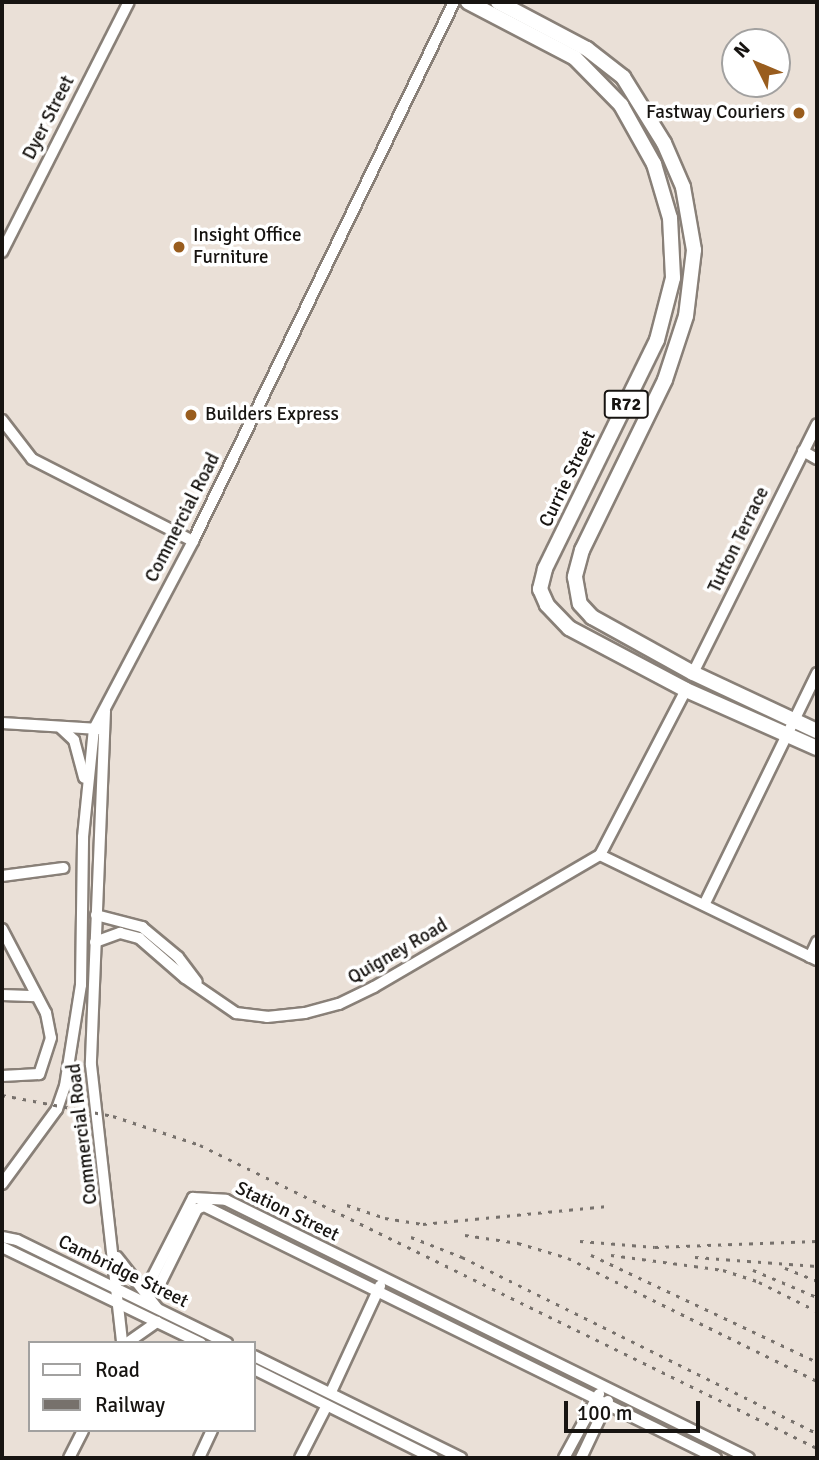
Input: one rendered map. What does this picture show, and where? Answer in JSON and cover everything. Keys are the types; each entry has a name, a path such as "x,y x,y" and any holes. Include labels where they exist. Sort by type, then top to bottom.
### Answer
{"main road":[{"name":"Currie Street","path":"468,2 575,58 621,105 654,164 670,218 673,278 657,340 545,569 540,589 547,605 569,628 686,690 790,727 817,731"},
{"name":"Currie Street","path":"498,2 612,65 664,143 683,187 694,250 686,316 665,380 582,550 575,577 580,604 592,617 790,727 817,748"}],"street":[{"name":"Dyer Street","path":"2,252 129,2"},
{"name":"Commercial Road","path":"3,1185 57,1109 65,1086 81,985 86,791 105,708 193,541 454,2"},
{"path":"2,420 32,458 193,541"},
{"name":"Tutton Terrace","path":"693,673 817,424"},
{"path":"803,452 817,459"},
{"path":"705,903 817,673"},
{"path":"686,690 600,855 705,903 814,958 817,942"},
{"path":"2,723 100,729"},
{"path":"61,728 77,748 86,791"},
{"name":"Commercial Road","path":"100,729 91,1065 125,1341"},
{"name":"Quigney Road","path":"95,942 110,934 128,933 236,1013 267,1017 340,1004 600,855"},
{"path":"2,876 64,868"},
{"name":"Quigney Road","path":"96,915 142,927 178,957 202,990"},
{"path":"2,929 50,1025 43,1069 35,1076 2,1076"},
{"path":"2,995 37,996"},
{"name":"Station Street","path":"716,1458 703,1455 594,1398 202,1205 161,1282 152,1280 196,1197 229,1201 384,1280 749,1458"},
{"name":"Cambridge Street","path":"2,1237 17,1240 118,1291 198,1341"},
{"name":"Cambridge Street","path":"2,1247 119,1304 223,1341"},
{"path":"115,1255 159,1317 128,1341"},
{"path":"331,1392 384,1280"},
{"path":"256,1357 461,1458"},
{"path":"256,1370 426,1457"},
{"path":"564,1458 594,1398 607,1387"},
{"path":"581,1458 608,1405 607,1387"},
{"path":"300,1458 327,1405"},
{"path":"650,1426 657,1413"},
{"path":"69,1458 82,1432"},
{"path":"199,1458 211,1432"},
{"path":"703,1455 717,1442"},
{"path":"716,1458 717,1442"}],"railway":[{"path":"2,1095 113,1116 200,1145 817,1448"},
{"path":"347,1205 385,1218 423,1224 605,1206"},
{"path":"465,1235 518,1243 568,1258 817,1381"},
{"path":"411,1237 462,1257 817,1433"},
{"path":"580,1241 655,1247 817,1241"},
{"path":"591,1255 817,1362"},
{"path":"611,1255 723,1270 759,1282 817,1311"},
{"path":"695,1257 817,1266"},
{"path":"785,1268 817,1281"},
{"path":"753,1270 817,1297"}],"place":[{"name":"Fastway Couriers","path":"799,113"},
{"name":"Insight Office Furniture","path":"179,247"},
{"name":"Builders Express","path":"191,415"}]}
